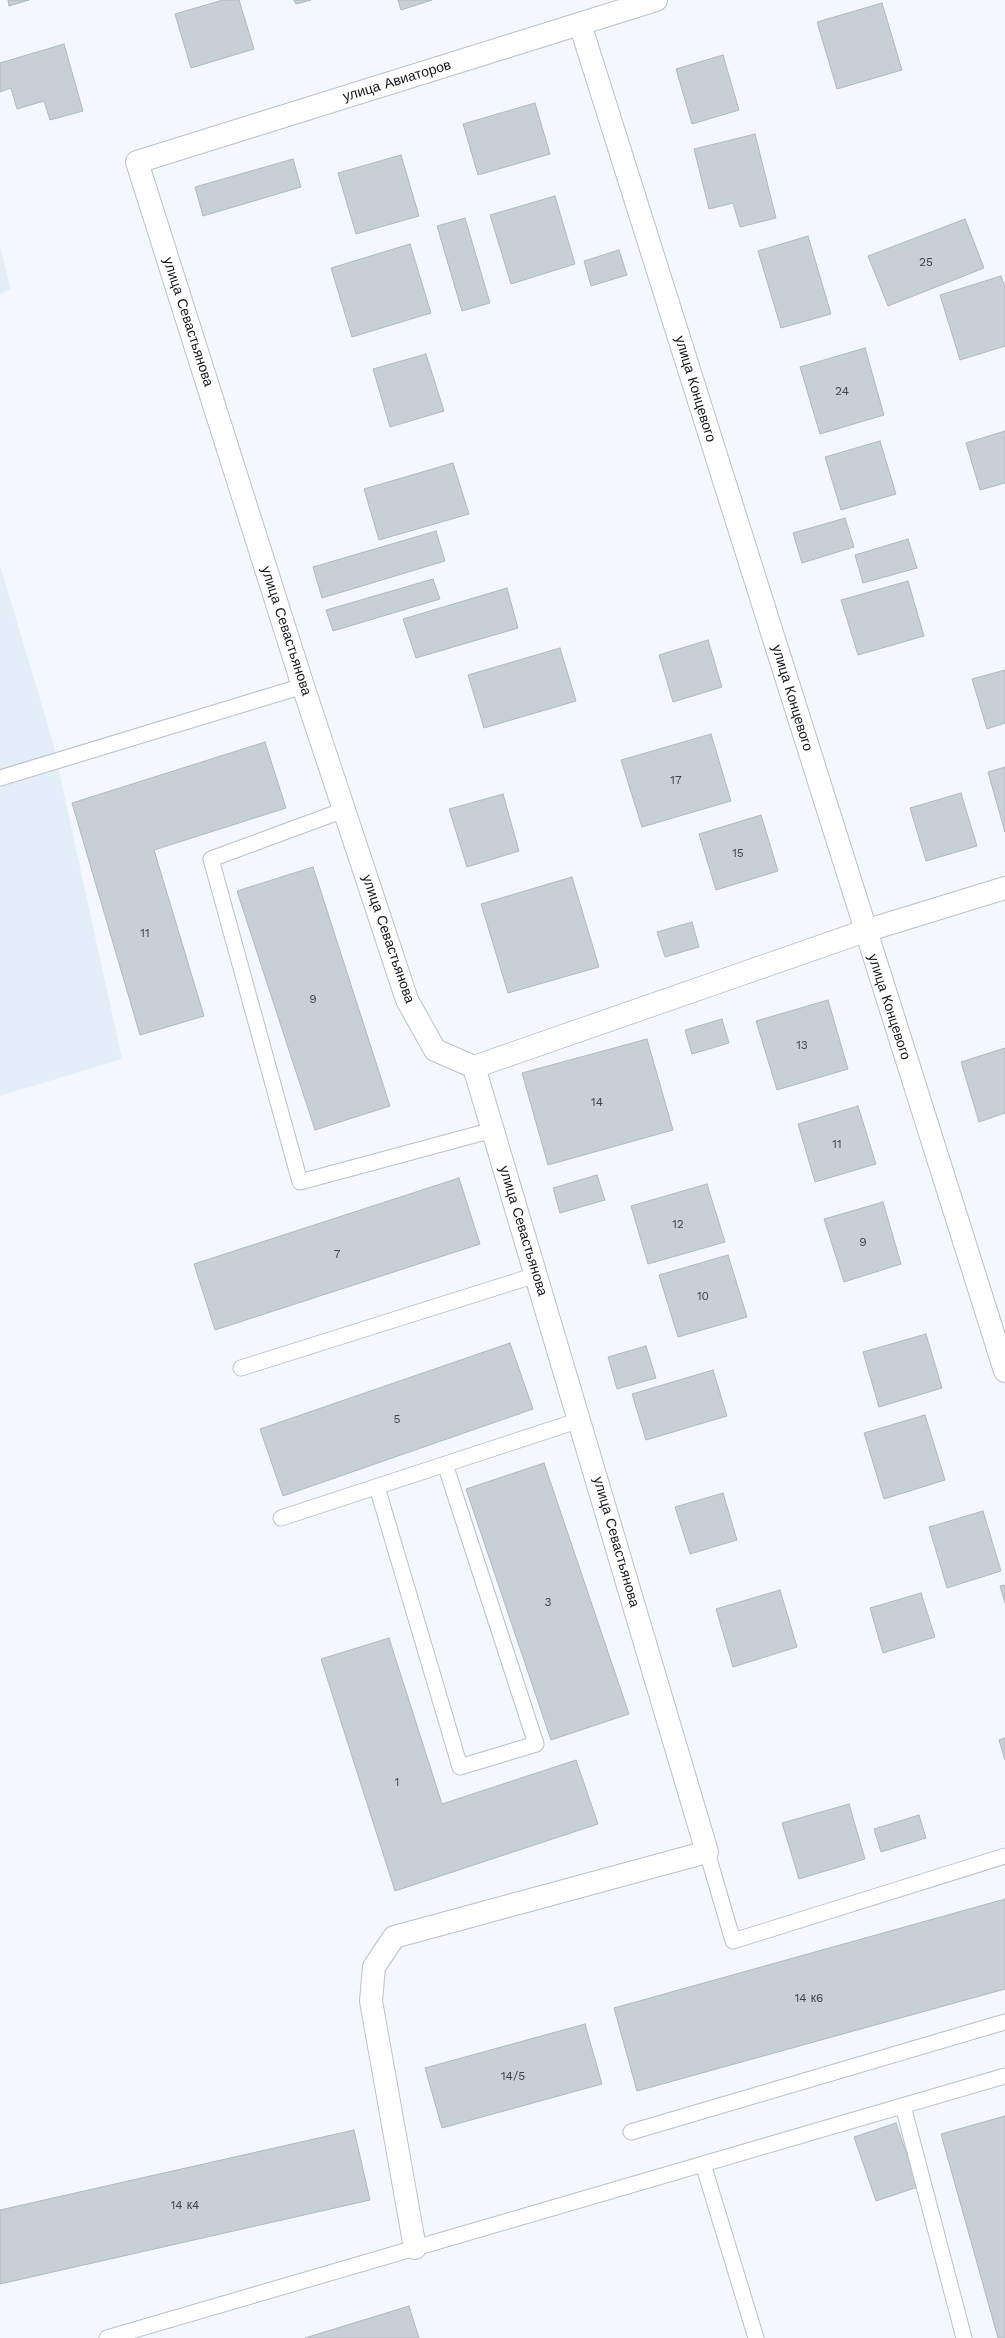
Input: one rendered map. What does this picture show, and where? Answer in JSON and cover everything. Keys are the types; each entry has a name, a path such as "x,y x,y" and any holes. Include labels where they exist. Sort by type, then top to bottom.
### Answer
{"street":[{"name":"улица Авиаторов","path":"137,162 656,0"},
{"name":"улица Концевого","path":"580,24 1005,1371"},
{"name":"улица Севастьянова","path":"137,162 303,686 407,1000 435,1050 474,1067 707,1852"},
{"path":"474,1067 865,931 1005,888"},
{"path":"415,2248 371,2001 374,1967 394,1938 707,1852"}],"lane":[{"path":"0,778 303,686"},
{"path":"344,810 211,859 300,1182 493,1130"},
{"path":"241,1368 536,1275"},
{"path":"281,1518 580,1420"},
{"path":"378,1486 460,1767 536,1744 445,1464"},
{"path":"707,1852 733,1941 1005,1856"},
{"path":"631,2132 1005,2022"},
{"path":"107,2338 1005,2076"},
{"path":"903,2106 964,2338"},
{"path":"703,2164 756,2338"}],"shaded area":[{"path":"0,247 11,289 0,294"},
{"path":"0,565 52,739 122,1059 0,1096"}],"building":[{"path":"8,0 29,0 9,6"},
{"path":"223,0 239,0 254,49 191,68 175,14"},
{"path":"294,0 311,0 296,4"},
{"path":"398,0 432,0 401,10"},
{"path":"882,3 902,70 837,89 817,22"},
{"path":"64,44 83,111 50,120 44,101 17,109 11,88 0,92 0,63"},
{"path":"723,55 739,110 692,124 676,69"},
{"path":"535,103 550,154 478,175 463,124"},
{"path":"755,134 776,218 740,227 733,203 709,209 694,149"},
{"path":"401,155 419,216 356,234 338,173"},
{"path":"293,159 301,187 203,216 195,187"},
{"path":"555,196 575,264 511,284 490,215"},
{"path":"465,218 490,303 462,311 437,226"},
{"path":"965,219 984,268 888,306 868,256"},
{"path":"808,236 831,314 781,328 758,251"},
{"path":"410,244 431,313 352,337 331,268"},
{"path":"619,250 627,275 591,286 584,261"},
{"path":"1001,276 1005,287 1005,346 960,360 940,295"},
{"path":"865,348 884,415 820,434 800,367"},
{"path":"426,354 444,411 390,427 373,369"},
{"path":"1005,431 1005,483 980,490 966,443"},
{"path":"880,441 896,494 841,510 825,457"},
{"path":"453,463 469,514 379,540 364,489"},
{"path":"845,518 854,547 802,563 793,533"},
{"path":"436,531 445,561 322,598 313,567"},
{"path":"908,539 917,568 863,583 855,555"},
{"path":"433,579 440,599 333,631 326,610"},
{"path":"908,581 924,636 858,655 841,600"},
{"path":"507,588 518,628 416,658 403,619"},
{"path":"708,640 722,687 673,702 659,655"},
{"path":"560,648 576,701 484,728 468,675"},
{"path":"1005,670 1005,723 987,729 972,679"},
{"path":"711,734 731,801 642,827 621,760"},
{"path":"265,742 286,808 154,850 204,1016 140,1035 72,803"},
{"path":"1005,767 1005,832 988,772"},
{"path":"961,793 977,846 926,861 910,808"},
{"path":"503,794 519,851 467,867 449,809"},
{"path":"761,815 778,871 716,890 699,834"},
{"path":"313,867 390,1106 315,1130 237,891"},
{"path":"572,877 599,967 508,993 481,904"},
{"path":"692,922 699,947 665,957 657,932"},
{"path":"828,1000 848,1069 777,1090 756,1021"},
{"path":"722,1019 729,1043 692,1054 685,1030"},
{"path":"647,1039 673,1130 548,1165 522,1073"},
{"path":"1005,1048 1005,1113 979,1122 961,1062"},
{"path":"858,1106 876,1164 815,1182 798,1124"},
{"path":"597,1175 605,1200 560,1213 553,1188"},
{"path":"459,1178 480,1244 215,1330 194,1264"},
{"path":"707,1184 725,1242 648,1264 631,1206"},
{"path":"883,1202 901,1264 844,1282 824,1219"},
{"path":"728,1255 747,1317 678,1337 659,1275"},
{"path":"926,1334 942,1388 879,1407 863,1352"},
{"path":"510,1343 533,1409 283,1496 260,1429"},
{"path":"646,1346 656,1378 617,1389 608,1357"},
{"path":"713,1370 727,1416 646,1440 632,1394"},
{"path":"925,1415 945,1480 884,1499 864,1433"},
{"path":"544,1463 629,1714 551,1740 466,1489"},
{"path":"723,1493 737,1540 690,1554 675,1507"},
{"path":"983,1511 1001,1571 947,1588 929,1527"},
{"path":"1005,1585 1005,1603 1000,1586"},
{"path":"780,1590 797,1647 733,1667 716,1609"},
{"path":"921,1593 935,1637 883,1653 870,1608"},
{"path":"389,1638 442,1804 576,1760 598,1824 395,1891 321,1659"},
{"path":"1005,1738 1005,1760 999,1740"},
{"path":"849,1804 865,1859 799,1879 782,1823"},
{"path":"919,1815 926,1838 881,1852 874,1829"},
{"path":"1005,1899 1005,1989 637,2091 614,2008"},
{"path":"585,2024 602,2084 442,2128 425,2068"},
{"path":"1005,2116 1005,2338 998,2338 941,2134"},
{"path":"896,2123 918,2187 876,2201 854,2137"},
{"path":"354,2130 370,2200 0,2284 0,2210"},
{"path":"409,2306 419,2338 305,2338"}]}
